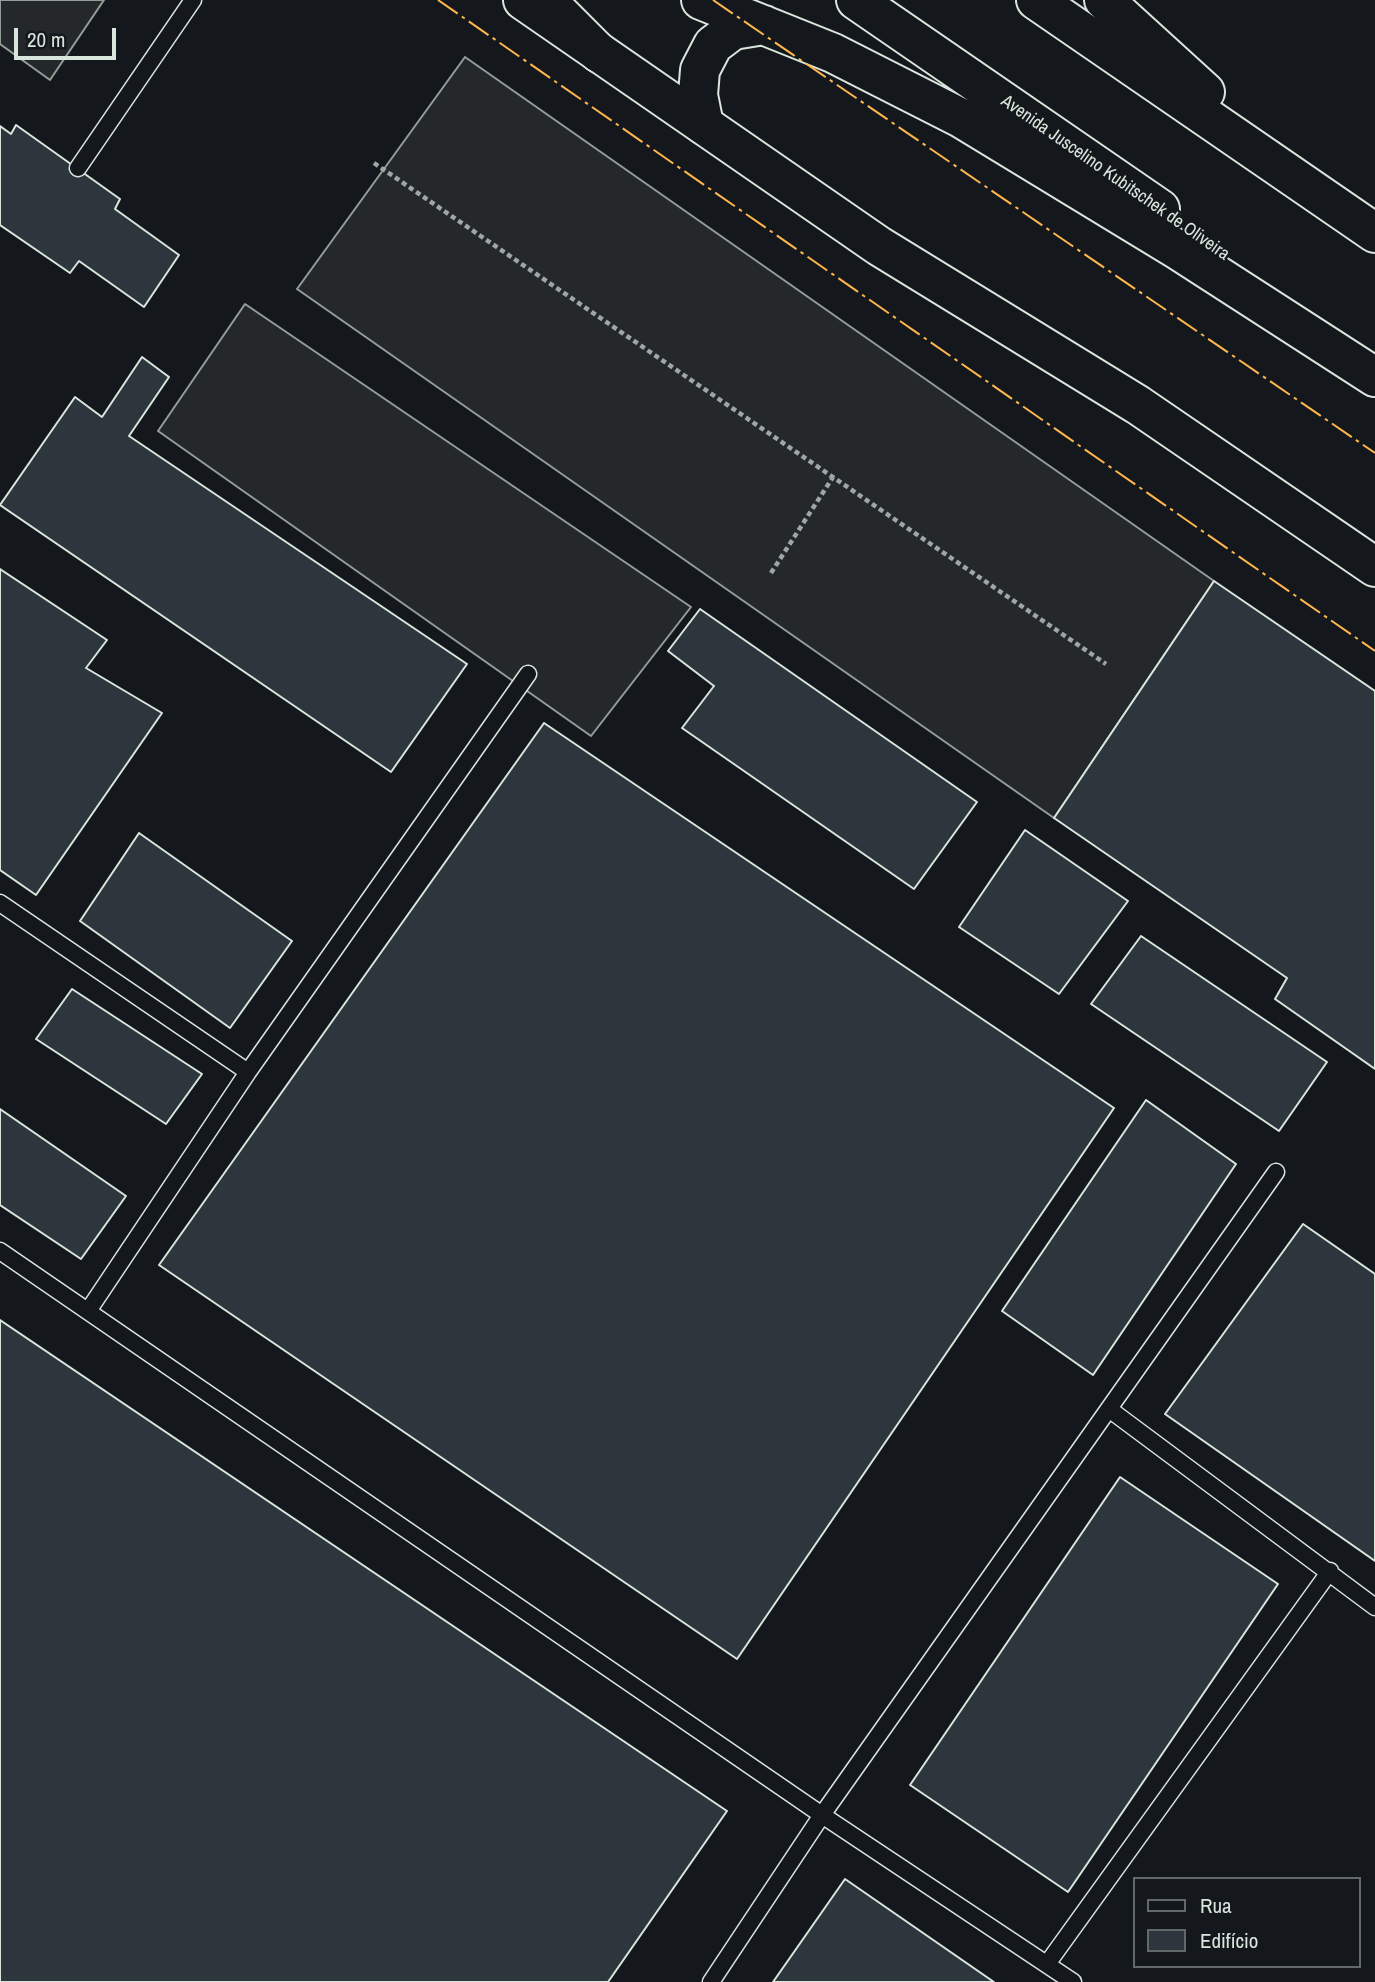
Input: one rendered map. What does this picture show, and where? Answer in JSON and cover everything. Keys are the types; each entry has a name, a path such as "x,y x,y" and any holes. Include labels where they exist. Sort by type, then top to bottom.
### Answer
{"main road":[{"path":"523,0 879,246 1138,405 1375,567"},
{"path":"546,0 599,52"},
{"path":"701,0 894,83 1034,159 1375,377"},
{"name":"Avenida Juscelino Kubitschek de Oliveira","path":"856,0 1375,357"},
{"path":"1036,0 1375,233"},
{"path":"1104,0 1313,190"},
{"path":"704,125 698,95 700,70 713,45 733,30 764,25"}],"lane":[{"path":"78,168 193,0"},
{"path":"88,1311 248,1072 528,674"},
{"path":"0,903 248,1072"},
{"path":"711,1982 822,1815 1276,1172"},
{"path":"0,1251 822,1815 1073,1982"},
{"path":"1109,1409 1375,1607"},
{"path":"1047,1964 1330,1571"}],"path":[{"path":"374,163 1106,664"},
{"path":"771,573 833,477"}],"shaded area":[{"path":"0,0 104,0 50,80 0,44"},
{"path":"465,57 1214,581 1054,818 297,289"},
{"path":"245,304 691,607 591,736 158,431"}],"building":[{"path":"16,125 120,199 115,209 179,255 144,307 79,261 70,273 0,225 0,126 11,134"},
{"path":"142,357 169,377 129,436 467,664 391,772 0,505 75,397 102,417"},
{"path":"0,569 107,640 86,668 162,713 36,895 0,870"},
{"path":"1214,581 1375,691 1375,1069 1275,999 1287,978 1054,818"},
{"path":"700,609 977,802 914,889 682,728 714,686 668,651"},
{"path":"544,723 1114,1108 737,1659 159,1265"},
{"path":"1025,830 1128,901 1059,994 959,927"},
{"path":"139,833 292,941 230,1028 80,921"},
{"path":"1141,936 1327,1062 1279,1131 1091,1004"},
{"path":"72,989 202,1074 166,1124 36,1039"},
{"path":"1146,1100 1236,1164 1093,1375 1002,1311"},
{"path":"0,1109 126,1196 81,1259 0,1205"},
{"path":"1303,1224 1375,1274 1375,1561 1165,1414"},
{"path":"0,1320 727,1811 608,1982 0,1982"},
{"path":"1120,1477 1278,1584 1068,1892 910,1785"},
{"path":"845,1879 994,1982 773,1982"}],"power":[{"path":"438,0 1375,651"},
{"path":"713,0 1375,453"}]}
